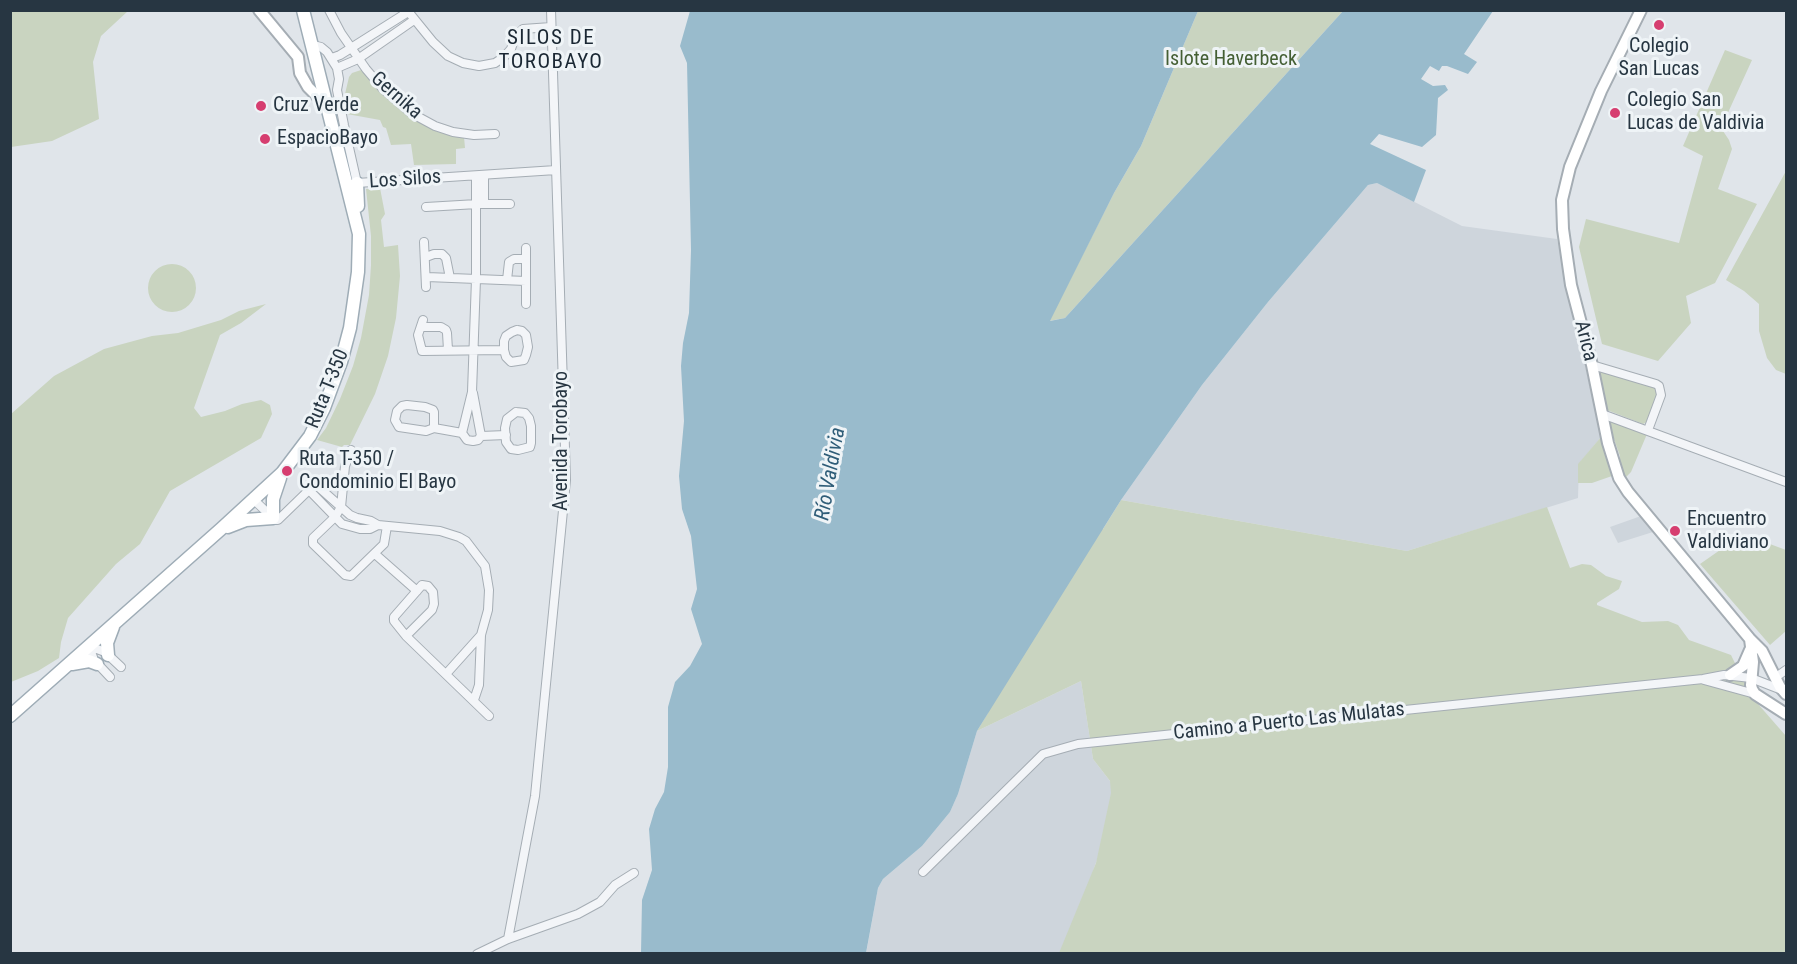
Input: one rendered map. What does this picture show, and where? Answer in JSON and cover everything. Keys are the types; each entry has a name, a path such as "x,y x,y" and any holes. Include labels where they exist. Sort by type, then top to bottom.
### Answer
{"main road":[{"path":"259,10 298,57 300,73 305,83 316,95 325,98"},
{"name":"Ruta T-350","path":"10,716 221,530 282,473 318,423 331,393 354,309 359,234 303,10"},
{"name":"Arica","path":"1641,10 1601,91 1570,167 1562,200 1563,229 1571,285 1619,478 1750,643 1762,651 1784,692"},
{"path":"298,57 313,45"},
{"path":"357,183 359,234"},
{"path":"221,530 246,520 273,518 273,499 282,473"},
{"path":"108,655 108,638 115,624"},
{"path":"1730,675 1743,666 1750,643"},
{"path":"1750,643 1753,662 1751,685 1755,694 1786,714"},
{"path":"68,666 89,661 97,664"}],"street":[{"name":"Gernika","path":"329,10 358,59 374,79 411,113 427,123 444,129 464,134 495,134"},
{"name":"Avenida Torobayo","path":"508,939 535,795 566,480 551,10"},
{"path":"332,58 408,11 433,42 448,56 463,63 479,66 495,63 504,57 511,49 518,33 523,29 551,27"},
{"path":"313,45 324,49 338,68 358,59 414,20"},
{"name":"Los Silos","path":"338,68 337,90 357,183 556,170"},
{"path":"325,98 330,97 337,90"},
{"path":"480,175 481,204 472,392 462,433 470,441 478,440 481,436 506,435"},
{"name":"Los Silos","path":"426,207 510,204"},
{"path":"424,242 426,287"},
{"path":"526,248 526,304"},
{"path":"426,257 442,254 448,261 450,278"},
{"path":"507,280 509,262 514,259 526,259"},
{"path":"426,277 526,281"},
{"path":"448,350 446,330 422,323 418,335 422,351 504,350"},
{"path":"1592,365 1659,386 1661,395 1648,430"},
{"path":"472,392 481,436"},
{"path":"434,428 434,412 428,407 404,405 397,411 395,420 402,428 426,431 434,428 462,433"},
{"path":"516,412 525,412 531,426 530,447 511,449 506,442 506,435 507,419 516,412"},
{"path":"1602,414 1786,482"},
{"path":"351,450 345,466 341,507 335,518 313,538 313,543 345,575 350,576 354,575 384,544 387,526"},
{"path":"254,499 276,520 281,518 309,490 310,484 314,483 350,515 378,525 440,531 459,537 473,548 485,566 488,576 488,610 481,634 479,686 474,700"},
{"path":"309,490 342,524 360,529 370,529 378,525"},
{"path":"375,554 417,591"},
{"path":"406,636 432,610 434,604 430,587 422,585 394,618 394,622 406,636 489,716"},
{"path":"446,674 481,634"},
{"path":"89,646 108,655 121,667"},
{"path":"89,646 97,664 110,677"},
{"path":"1776,678 1786,670"},
{"name":"Camino a Puerto Las Mulatas","path":"923,872 1043,754 1078,744 1730,675 1751,678 1784,692"},
{"name":"Camino a Puerto Las Mulatas","path":"1703,679 1755,694"},
{"path":"477,954 508,939 578,914 600,902 615,885 634,873"}],"shaded area":[{"path":"1377,183 1462,226 1557,239 1601,437 1579,464 1578,498 1407,551 1121,500 1202,385 1268,302 1368,185"},
{"path":"1641,516 1653,532 1618,543 1610,527"},
{"path":"1081,681 1093,759 1116,789 1114,814 1094,868 1077,953 866,954 878,888 883,879 922,846 950,812 958,794 977,731"}],"green space":[{"path":"11,10 128,11 101,36 93,62 99,119 52,141 11,147"},
{"name":"Islote Haverbeck","path":"1198,11 1343,11 1065,318 1049,321 1114,193 1141,146"},
{"path":"1725,50 1752,60 1721,128 1732,149 1718,189 1757,204 1715,283 1686,296 1691,323 1658,361 1602,344 1579,247 1586,219 1679,243 1703,156 1683,146"},
{"path":"361,70 405,114 438,132 464,137 465,148 456,149 456,164 414,165 411,144 391,145 386,128 380,120 347,114 345,94 349,77 352,73"},
{"path":"1786,171 1786,374 1776,370 1767,358 1759,331 1759,304 1726,280"},
{"path":"380,188 385,214 381,220 384,247 398,245 400,276 396,318 388,356 375,394 350,445 342,447 317,440 326,428 340,399 361,338 369,295 371,265 371,236 366,189"},
{"path":"172,264 189,271 196,288 189,305 172,312 155,305 148,288 155,271"},
{"path":"266,304 220,335 194,408 201,417 261,400 270,405 272,414 261,438 170,491 140,544 116,564 68,618 59,658 38,671 11,682 11,414 54,376 104,349 152,336 178,333 221,320 239,311"},
{"path":"1602,371 1655,386 1658,393 1647,422 1643,424 1607,410 1599,373"},
{"path":"1614,421 1647,434 1631,472 1625,478 1609,425"},
{"path":"1601,437 1614,474 1592,483 1578,483 1578,464"},
{"path":"1121,500 1407,551 1547,507 1570,568 1582,564 1591,565 1606,576 1622,581 1619,589 1597,605 1642,622 1668,621 1678,625 1689,640 1731,655 1751,696 1786,736 1786,953 1059,953 1096,863 1111,793 1110,781 1093,759 1081,681 977,731 988,713 972,713 979,682 1009,635 1069,562 1085,535 1097,529 1103,529"},
{"path":"1743,534 1786,550 1786,631 1770,645 1700,564"}],"water":[{"name":"Río Valdivia","path":"690,11 1198,11 1141,146 1114,193 1050,321 1065,318 1343,11 1493,11 1464,54 1477,62 1468,74 1447,66 1442,66 1439,71 1430,66 1421,79 1433,86 1445,85 1448,90 1438,98 1436,135 1422,147 1379,134 1370,144 1426,170 1414,202 1377,183 1368,185 1268,302 1202,385 1121,500 977,731 958,794 950,812 922,846 883,879 878,888 866,953 641,953 642,900 652,870 649,829 655,809 664,792 668,767 668,707 675,682 690,666 702,644 691,609 697,589 691,536 682,509 679,476 684,421 681,366 689,313 691,250 687,63 680,46"}],"place":[{"name":"Colegio San Lucas","path":"1659,25"},
{"name":"Cruz Verde","path":"261,106"},
{"name":"Colegio San Lucas de Valdivia","path":"1615,113"},
{"name":"EspacioBayo","path":"265,139"},
{"name":"Ruta T-350 / Condominio El Bayo","path":"287,471"},
{"name":"Encuentro Valdiviano","path":"1675,531"}],"district":[{"name":"SILOS DE TOROBAYO","path":"551,51"}]}
